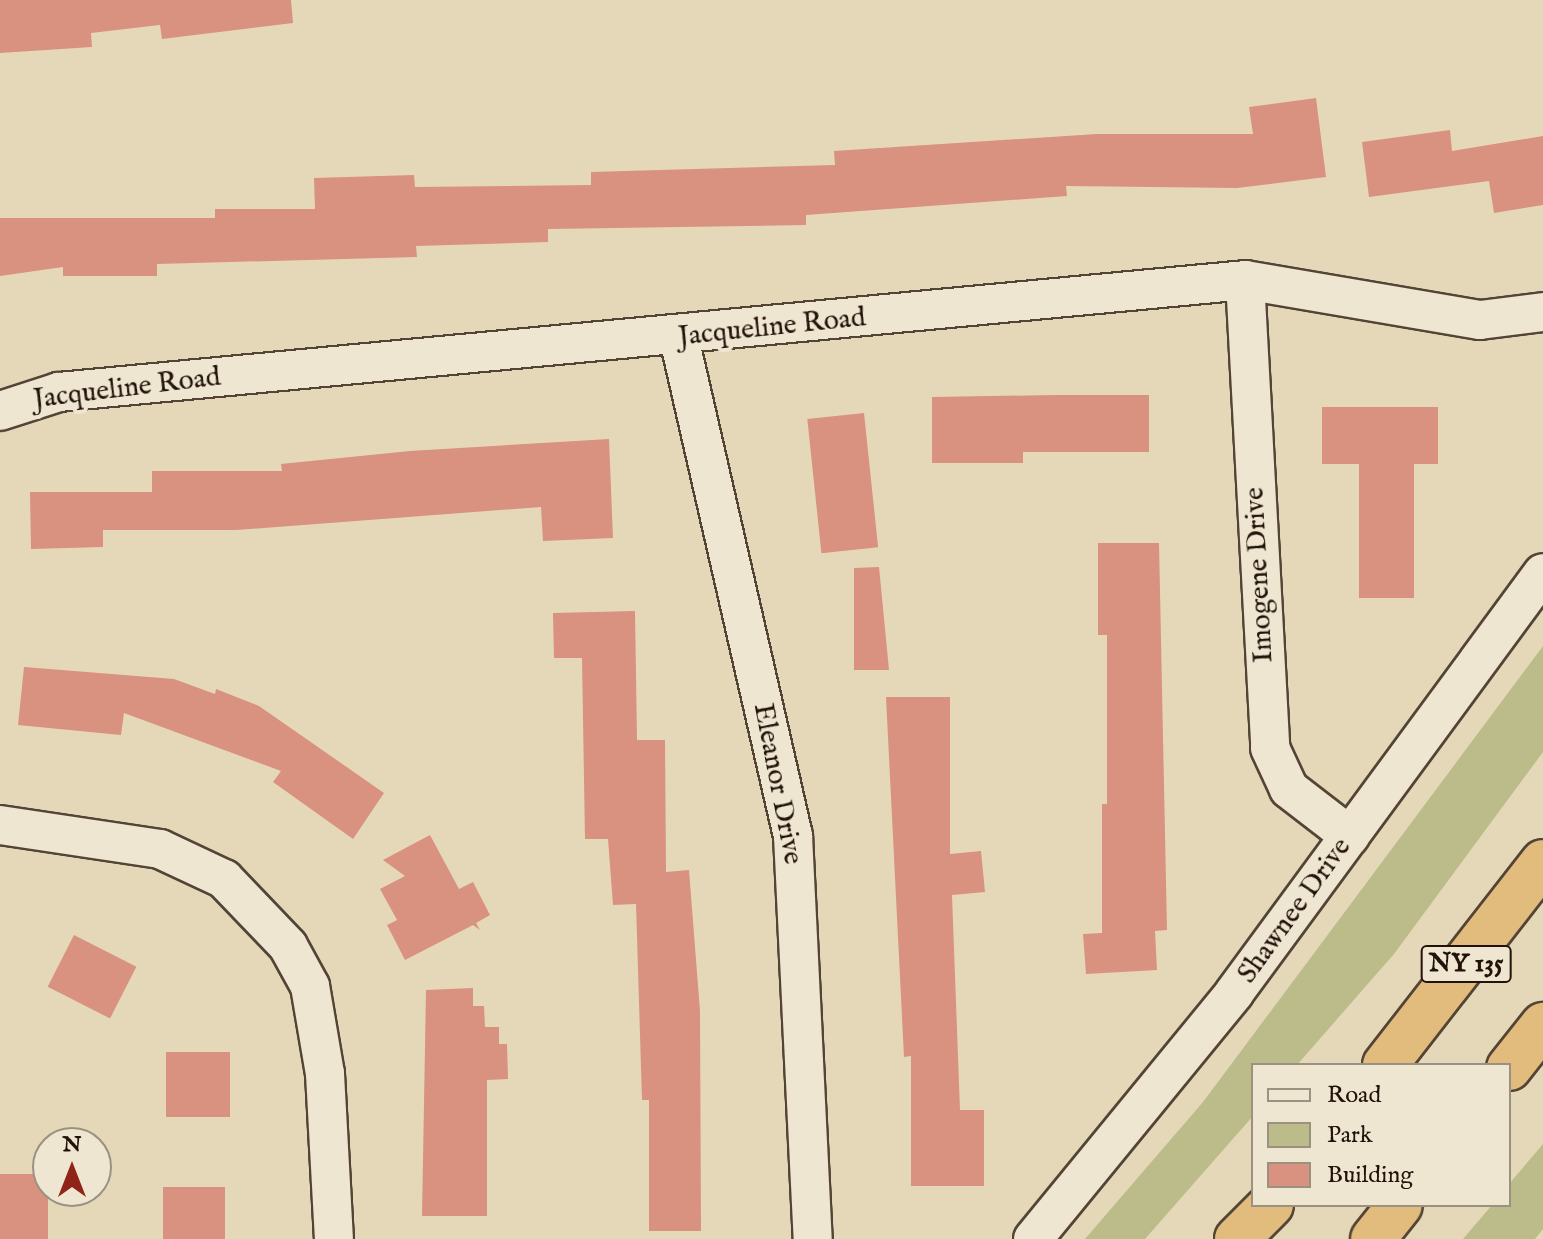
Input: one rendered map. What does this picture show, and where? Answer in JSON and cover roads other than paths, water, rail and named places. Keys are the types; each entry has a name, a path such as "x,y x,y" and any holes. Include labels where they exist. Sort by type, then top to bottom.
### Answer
{"highway":[{"name":"NY 135","path":"1387,1063 1543,862"},
{"path":"1511,1065 1543,1025"},
{"path":"1237,1239 1270,1207"},
{"path":"1245,1239 1270,1207"},
{"path":"1373,1239 1398,1207"}],"street":[{"name":"Jacqueline Road","path":"0,411 59,392 679,338 1245,280 1480,320 1543,312"},
{"name":"Imogene Drive","path":"1245,280 1270,748 1289,789 1350,836"},
{"name":"Eleanor Drive","path":"679,338 793,836 813,1239"},
{"name":"Shawnee Drive","path":"1033,1239 1234,993 1543,573"},
{"path":"0,825 160,849 224,879 288,946 310,986 325,1074 334,1239"}]}
